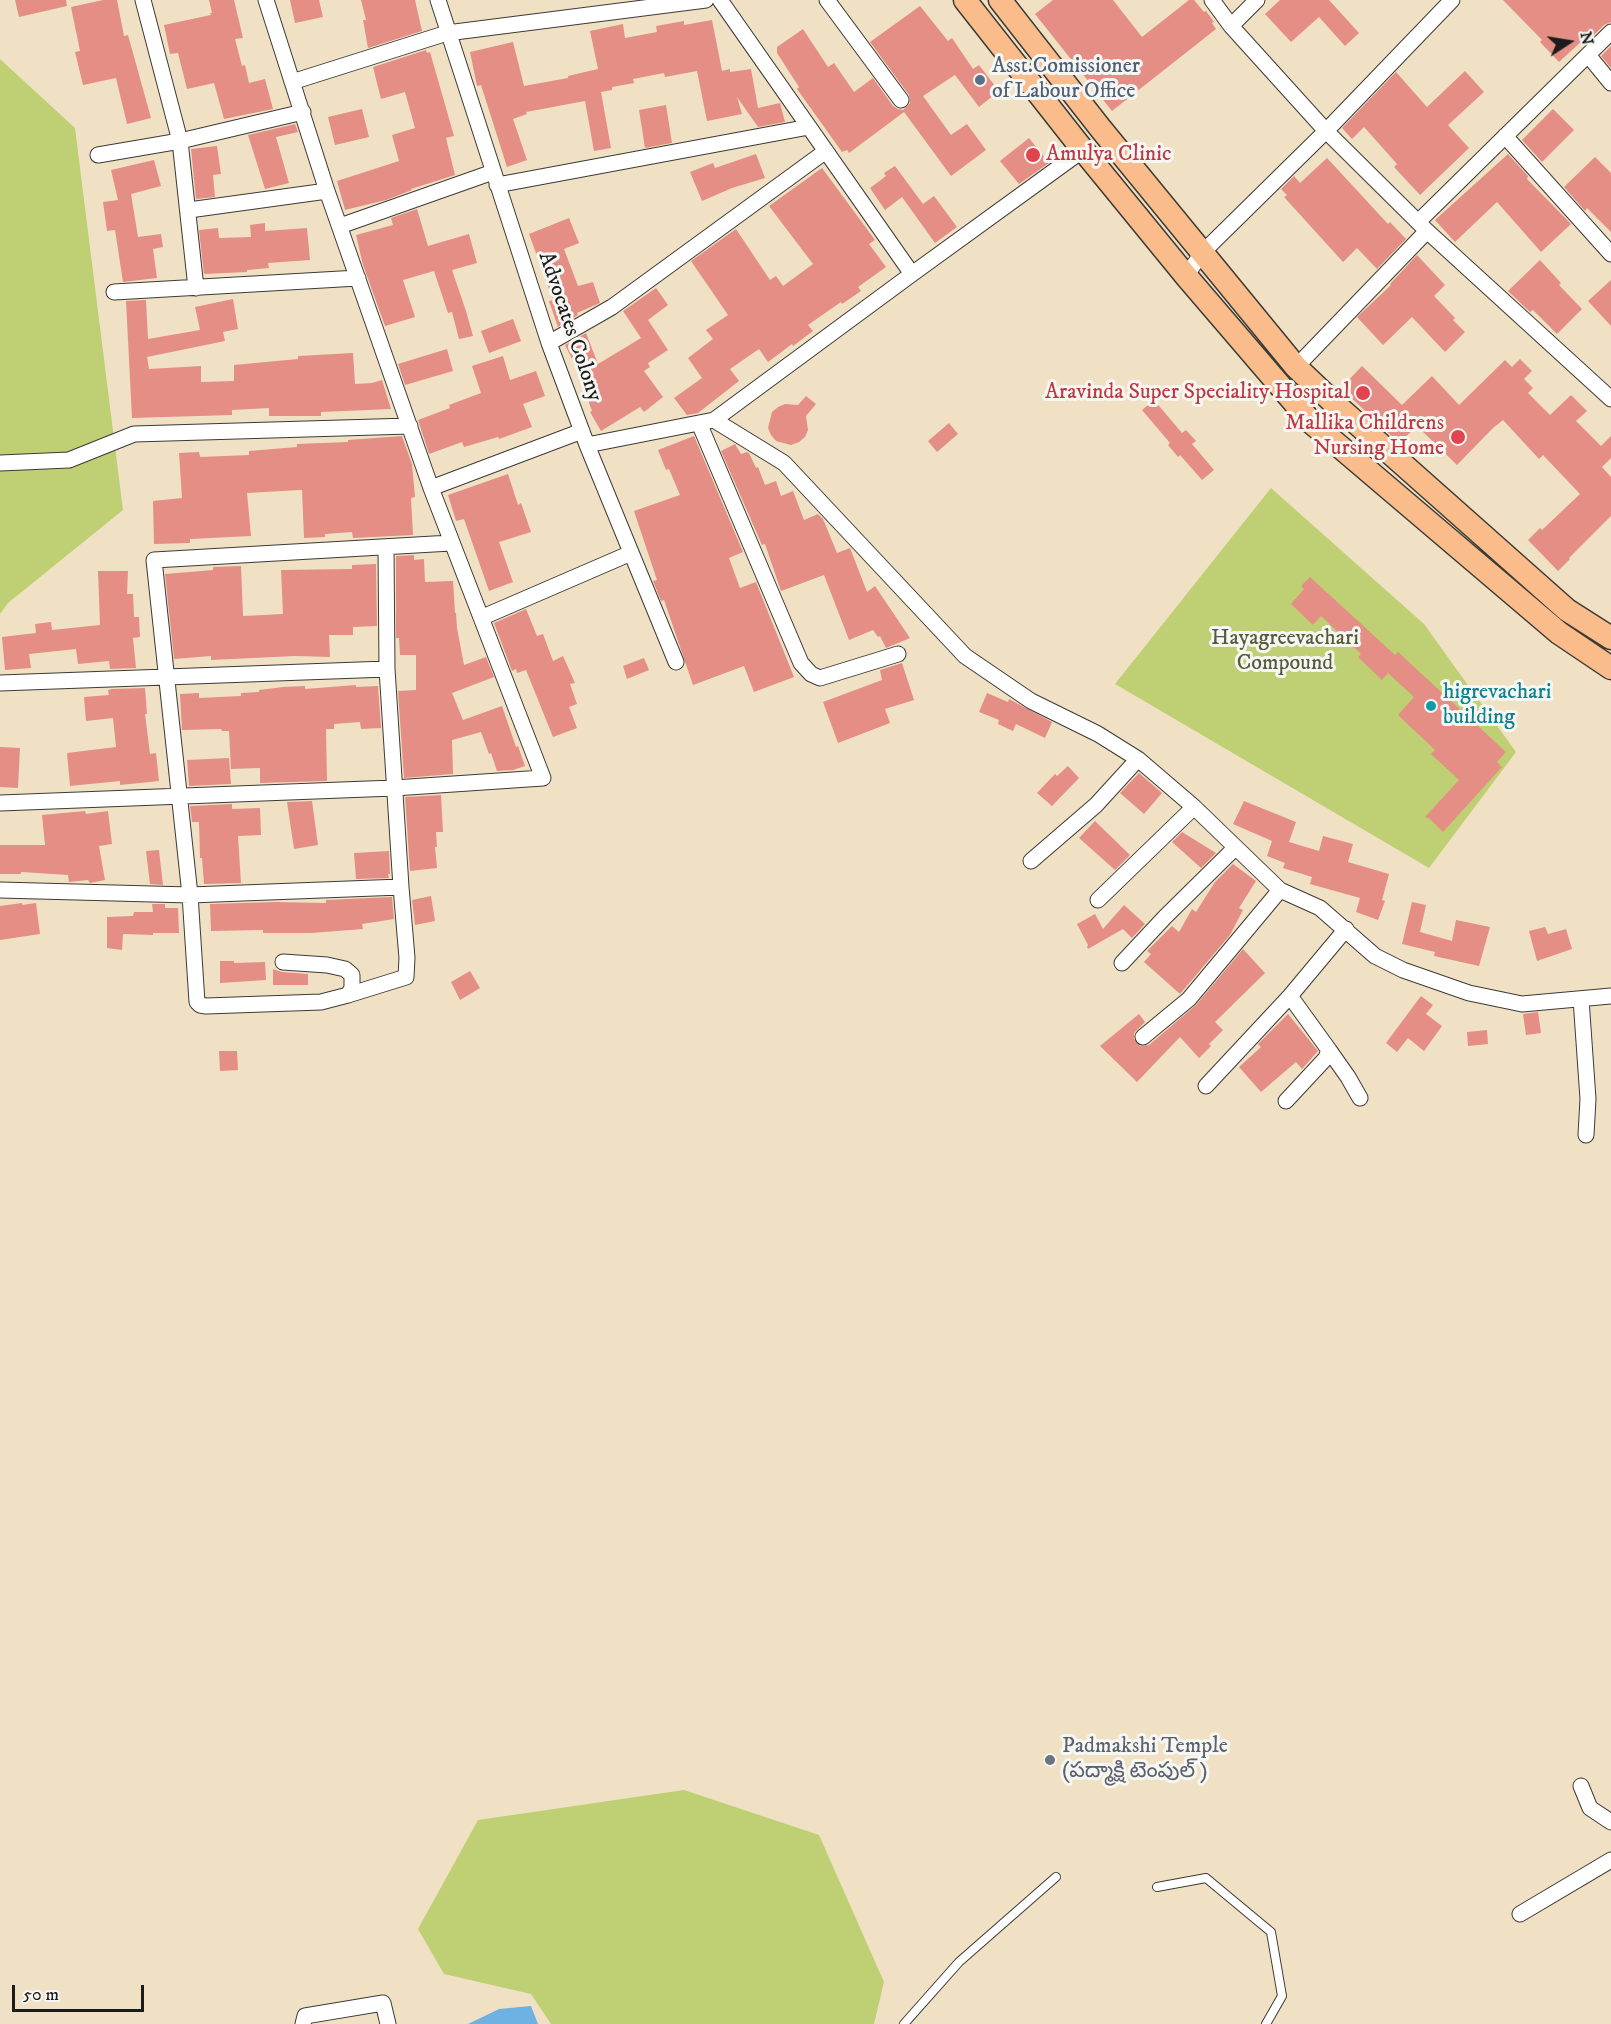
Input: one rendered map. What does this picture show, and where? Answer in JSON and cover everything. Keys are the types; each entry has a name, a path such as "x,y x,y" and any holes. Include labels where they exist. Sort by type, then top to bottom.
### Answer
{"main road":[{"path":"965,0 1186,276 1312,423 1559,633 1611,668"},
{"path":"1000,0 1296,367 1567,610 1611,638"}],"street":[{"path":"142,0 180,141 196,288"},
{"path":"0,803 394,788 543,778 432,488 327,191 266,0"},
{"name":"Advocates Colony","path":"438,0 549,343 584,438 676,662"},
{"path":"292,82 447,33 706,0"},
{"path":"720,0 912,274"},
{"path":"826,0 901,100"},
{"path":"1212,0 1231,26 1326,130 1423,226 1611,399"},
{"path":"1231,26 1257,0"},
{"path":"1186,276 1202,253 1326,130 1443,3"},
{"path":"1296,367 1505,136 1611,32"},
{"path":"1588,55 1611,83"},
{"path":"98,155 180,141 303,112"},
{"path":"340,226 495,178 809,128"},
{"path":"1505,136 1611,254"},
{"path":"432,488 584,438 714,420 1083,150"},
{"path":"549,343 612,307 826,151"},
{"path":"189,210 327,191"},
{"path":"114,292 358,279"},
{"path":"714,420 784,463 965,656 1031,701 1098,734 1138,759 1194,807 1280,890 1320,908 1375,956 1403,970 1468,993 1522,1004 1611,996"},
{"path":"699,423 801,663 811,674 820,678 898,654"},
{"path":"0,463 69,460 134,435 410,426"},
{"path":"386,548 387,669 407,958 406,977 330,1001 200,1005 197,1002 190,895 154,560 452,543"},
{"path":"483,617 632,553"},
{"path":"0,683 387,669"},
{"path":"1031,861 1096,805 1138,759"},
{"path":"1098,900 1194,807"},
{"path":"1122,963 1235,848"},
{"path":"0,890 190,895 401,887"},
{"path":"1143,1037 1189,999 1280,890"},
{"path":"1206,1086 1290,996 1346,929"},
{"path":"283,962 327,965 345,969 351,975 352,988 348,996"},
{"path":"1290,996 1348,1077 1360,1098"},
{"path":"1581,999 1588,1100 1586,1135"},
{"path":"1286,1101 1326,1058 1329,1050"},
{"path":"1581,1786 1590,1808 1611,1822"},
{"path":"1520,1914 1611,1860"},
{"path":"303,2024 305,2016 383,2003 388,2024"}],"lane":[{"path":"904,2024 959,1962 1056,1877"},
{"path":"1157,1887 1206,1878 1271,1932 1282,1996 1266,2024"}],"green space":[{"path":"0,59 75,128 123,510 8,603 0,614"},
{"name":"Hayagreevachari Compound","path":"1271,488 1424,624 1516,752 1429,868 1115,684"},
{"path":"684,1790 819,1835 884,1982 874,2024 551,2024 531,1994 444,1974 418,1929 478,1820"}],"water":[{"path":"531,2006 538,2024 468,2024 499,2009"}],"building":[{"path":"15,0 66,0 67,6 19,17"},
{"path":"103,0 117,0 124,36 128,35 151,118 127,124 116,78 83,85 75,52 80,51 71,7"},
{"path":"209,0 234,0 243,38 235,39 242,66 245,65 249,83 265,79 273,109 224,119 214,83 187,89 178,53 170,54 164,25 211,15"},
{"path":"290,0 319,0 323,17 295,23"},
{"path":"361,0 415,0 422,31 368,48 363,20 366,20"},
{"path":"1053,0 1113,0 1142,37 1189,0 1194,0 1204,12 1206,11 1216,29 1112,111 1035,14"},
{"path":"1280,0 1329,0 1359,33 1345,46 1319,17 1291,42 1265,14"},
{"path":"1503,0 1611,0 1611,22 1604,25 1586,43 1583,40 1559,62 1540,42 1542,40"},
{"path":"920,6 948,41 952,38 973,69 979,65 999,91 979,107 955,75 923,96 951,135 967,124 986,150 951,176 904,112 849,153 847,150 842,152 797,89 799,87 777,53 777,47 803,29 828,67 834,63 854,92 873,78 893,106 903,110 910,103 909,95 870,42"},
{"path":"712,20 722,71 751,69 758,108 780,103 785,122 758,127 737,97 742,114 707,121 697,71 665,77 664,73 633,79 634,83 612,87 612,90 601,92 611,148 594,151 585,101 526,112 527,114 513,119 527,160 507,167 481,85 477,86 470,52 513,42 524,86 568,78 568,76 598,69 590,31 623,24 625,38 657,32 656,26 684,21 684,25"},
{"path":"1611,46 1611,68 1601,56"},
{"path":"426,50 427,53 430,52 454,136 446,138 455,175 411,189 386,200 345,210 337,181 399,161 392,135 415,128 405,92 381,99 373,67"},
{"path":"1465,71 1484,92 1448,125 1469,148 1420,195 1394,167 1397,164 1364,127 1352,139 1342,128 1396,72 1427,107"},
{"path":"666,105 672,143 645,148 639,110"},
{"path":"362,109 369,137 335,145 328,117"},
{"path":"1553,109 1574,130 1542,162 1522,140"},
{"path":"295,124 298,132 276,137 289,183 265,189 248,135"},
{"path":"1029,138 1049,163 1019,184 1000,161"},
{"path":"217,146 221,174 213,175 215,197 196,199 191,149"},
{"path":"756,154 765,178 732,188 702,201 690,172 713,163 715,168"},
{"path":"1508,154 1528,176 1527,179 1571,224 1541,252 1497,202 1455,242 1435,220"},
{"path":"1595,157 1611,173 1611,232 1587,208 1585,211 1564,187"},
{"path":"1327,158 1388,224 1390,222 1406,239 1377,269 1357,248 1343,262 1284,197 1287,195 1281,189 1294,176 1300,183"},
{"path":"154,160 161,186 131,194 138,237 161,234 163,247 153,249 157,278 123,282 115,230 107,231 103,202 118,200 111,170"},
{"path":"895,166 923,204 934,196 957,227 935,243 902,197 885,210 870,188 886,176 884,173"},
{"path":"822,168 875,240 869,244 886,267 858,287 861,291 808,325 813,331 793,346 792,344 768,362 759,349 730,369 739,381 698,413 687,415 674,398 702,378 688,358 713,339 706,330 728,315 691,261 736,229 770,280 776,276 783,286 813,264 769,206"},
{"path":"417,209 428,246 469,234 477,263 452,270 473,336 459,339 452,312 448,313 434,271 403,280 415,317 385,326 363,265 356,235 393,225 391,218"},
{"path":"569,218 579,243 564,249 578,286 593,282 600,303 577,313 578,315 558,327 549,301 553,300 529,234"},
{"path":"265,223 265,231 307,228 310,260 268,263 269,268 247,270 247,272 204,274 199,230 218,228 219,238 251,237 250,225"},
{"path":"1417,255 1445,285 1434,296 1465,332 1445,352 1412,317 1383,345 1357,317 1391,285"},
{"path":"1540,260 1561,283 1559,285 1582,309 1557,334 1533,310 1530,312 1508,291"},
{"path":"1611,280 1611,326 1588,301"},
{"path":"656,288 668,305 648,320 668,350 648,363 650,367 644,371 663,397 644,412 640,407 601,431 590,412 592,411 576,367 565,345 586,333 598,364 641,338 623,311"},
{"path":"233,299 238,329 223,332 225,341 147,357 149,369 201,366 201,382 234,381 234,365 298,359 298,356 353,353 355,384 382,380 391,409 321,412 321,416 269,416 269,408 232,410 232,415 132,418 126,301 146,300 148,339 200,330 195,307"},
{"path":"513,319 521,341 489,353 481,331"},
{"path":"447,349 453,371 405,385 398,364"},
{"path":"503,356 510,380 536,371 545,396 523,404 532,427 499,439 498,437 464,447 462,442 429,454 418,420 481,393 472,366"},
{"path":"1520,359 1532,371 1524,379 1533,388 1528,393 1550,415 1571,395 1587,411 1576,421 1601,446 1611,436 1611,458 1602,467 1611,477 1611,516 1558,571 1528,540 1580,494 1543,455 1539,459 1503,420 1457,465 1417,426 1399,443 1341,388 1362,366 1402,405 1432,376 1459,405 1505,360 1512,367"},
{"path":"806,396 816,404 806,416 808,430 805,437 791,445 776,441 768,428 772,412 785,404 798,405"},
{"path":"1154,400 1182,433 1186,430 1196,441 1192,444 1214,470 1202,480 1180,455 1178,457 1168,445 1170,443 1142,410"},
{"path":"949,423 958,434 937,452 928,441"},
{"path":"402,436 412,464 415,497 411,498 413,535 353,538 352,532 304,538 302,490 300,490 247,493 251,536 190,539 190,543 154,544 153,501 182,498 179,453 199,452 200,457 249,455 249,451 297,447 297,444 348,442 348,440"},
{"path":"694,436 743,552 729,558 740,588 756,582 794,677 754,692 744,666 693,685 664,600 661,601 653,581 657,580 634,511 680,495 658,450"},
{"path":"735,444 741,454 749,453 765,485 776,481 781,496 793,491 804,520 818,514 823,519 837,553 850,548 867,592 875,586 910,638 886,648 880,636 878,637 873,630 849,640 824,575 781,591 765,544 762,545 721,451"},
{"path":"508,474 518,505 521,503 531,532 499,542 513,582 489,591 464,519 456,521 448,495"},
{"path":"414,555 414,560 424,559 425,582 453,581 455,613 464,665 486,657 494,677 452,693 463,720 502,706 525,766 513,770 497,771 481,732 452,740 453,774 404,778 398,691 416,690 416,655 400,655 399,638 396,638 396,556"},
{"path":"376,564 377,626 353,627 353,635 329,635 330,657 295,656 211,660 211,656 174,659 165,574 213,570 213,567 241,566 243,616 283,614 281,570 352,569 352,565"},
{"path":"98,571 128,571 127,594 133,594 134,617 139,617 140,637 133,638 136,668 110,669 109,661 78,664 76,649 29,654 31,668 5,670 2,637 36,633 35,624 51,622 52,630 100,625"},
{"name":"higrevachari building","path":"1310,577 1395,655 1398,652 1506,752 1497,762 1502,767 1443,832 1425,817 1459,780 1431,754 1435,750 1398,715 1414,697 1388,673 1382,680 1358,657 1361,654 1321,616 1313,625 1291,604 1304,589 1301,586"},
{"path":"526,609 537,636 543,634 553,661 563,656 575,683 570,684 577,704 569,707 577,728 553,737 526,670 517,673 516,669 512,671 494,623"},
{"path":"644,658 649,670 627,679 623,666"},
{"path":"902,663 914,700 885,709 890,723 838,743 823,702 882,680 880,670"},
{"path":"356,685 356,687 378,686 381,728 361,729 360,722 334,724 334,729 326,729 327,781 260,783 260,768 231,769 229,731 221,729 182,730 180,694 199,693 199,698 241,696 241,693 283,687 305,686 305,689"},
{"path":"145,688 147,714 145,714 150,754 156,753 159,781 120,785 120,781 70,786 67,753 116,747 113,718 86,721 84,697 109,695 108,690 112,689"},
{"path":"987,693 1008,702 1009,699 1052,722 1045,738 1016,724 1013,731 998,724 999,720 979,712"},
{"path":"0,747 20,748 18,788 0,787"},
{"path":"229,758 231,784 189,786 187,760"},
{"path":"1068,766 1079,778 1052,806 1037,793 1055,774 1057,776"},
{"path":"1139,773 1162,793 1144,814 1120,793"},
{"path":"441,795 443,832 436,832 437,868 410,871 405,797"},
{"path":"312,801 318,845 294,849 287,802"},
{"path":"1244,801 1296,822 1289,842 1319,851 1323,836 1353,844 1348,862 1389,874 1382,900 1385,901 1378,920 1356,912 1360,898 1310,884 1312,877 1283,868 1285,863 1267,856 1272,841 1233,824"},
{"path":"232,804 232,809 260,808 261,835 238,836 241,883 204,884 202,858 200,858 199,822 192,822 190,806"},
{"path":"85,811 86,814 108,811 112,844 99,846 105,880 90,883 88,880 69,882 68,875 21,872 21,874 0,874 0,845 45,845 42,815"},
{"path":"1095,821 1130,855 1115,870 1079,838"},
{"path":"1182,832 1216,853 1201,868 1172,842"},
{"path":"159,850 163,885 150,884 146,851"},
{"path":"389,851 389,878 356,879 354,853"},
{"path":"1233,864 1256,881 1239,908 1243,910 1230,935 1180,994 1144,962 1151,954 1147,951 1172,926 1179,932 1192,909 1196,912 1215,882"},
{"path":"431,896 435,921 415,925 412,900"},
{"path":"392,897 394,919 362,924 363,929 311,933 263,933 263,930 211,931 210,904 326,903 326,900"},
{"path":"1412,902 1426,905 1420,932 1452,941 1456,920 1490,927 1479,966 1434,956 1435,952 1402,944"},
{"path":"22,903 22,905 36,903 40,934 0,940 0,906"},
{"path":"152,904 165,904 165,908 178,908 179,933 123,934 122,950 107,948 107,917 133,916 134,912 153,912"},
{"path":"1124,905 1145,924 1132,938 1123,929 1088,949 1077,924 1095,914 1103,929"},
{"path":"1545,927 1548,934 1566,929 1572,949 1537,961 1529,931"},
{"path":"1243,949 1265,973 1215,1022 1223,1030 1199,1058 1180,1037 1137,1082 1100,1046 1139,1014 1145,1022 1134,1033 1134,1039 1140,1046 1149,1045 1196,1005"},
{"path":"220,961 265,962 266,980 220,983"},
{"path":"273,969 308,974 308,985 273,985"},
{"path":"470,971 480,988 460,1000 451,982"},
{"path":"1421,996 1433,1005 1426,1014 1442,1026 1424,1051 1408,1038 1397,1052 1386,1043"},
{"path":"1538,1012 1541,1033 1526,1035 1523,1014"},
{"path":"1288,1014 1318,1051 1302,1069 1296,1062 1261,1092 1239,1067 1261,1047 1258,1044"},
{"path":"1487,1030 1488,1044 1468,1046 1467,1032"},
{"path":"219,1051 237,1051 238,1070 220,1071"}],"place":[{"name":"Asst.Comissioner of Labour Office","path":"980,80"},
{"name":"Amulya Clinic","path":"1033,155"},
{"name":"Aravinda Super Speciality Hospital","path":"1363,393"},
{"name":"Mallika Childrens Nursing Home","path":"1458,437"},
{"name":"higrevachari building","path":"1431,706"},
{"name":"Padmakshi Temple (పద్మాక్షి టెంపుల్ )","path":"1050,1760"}]}
